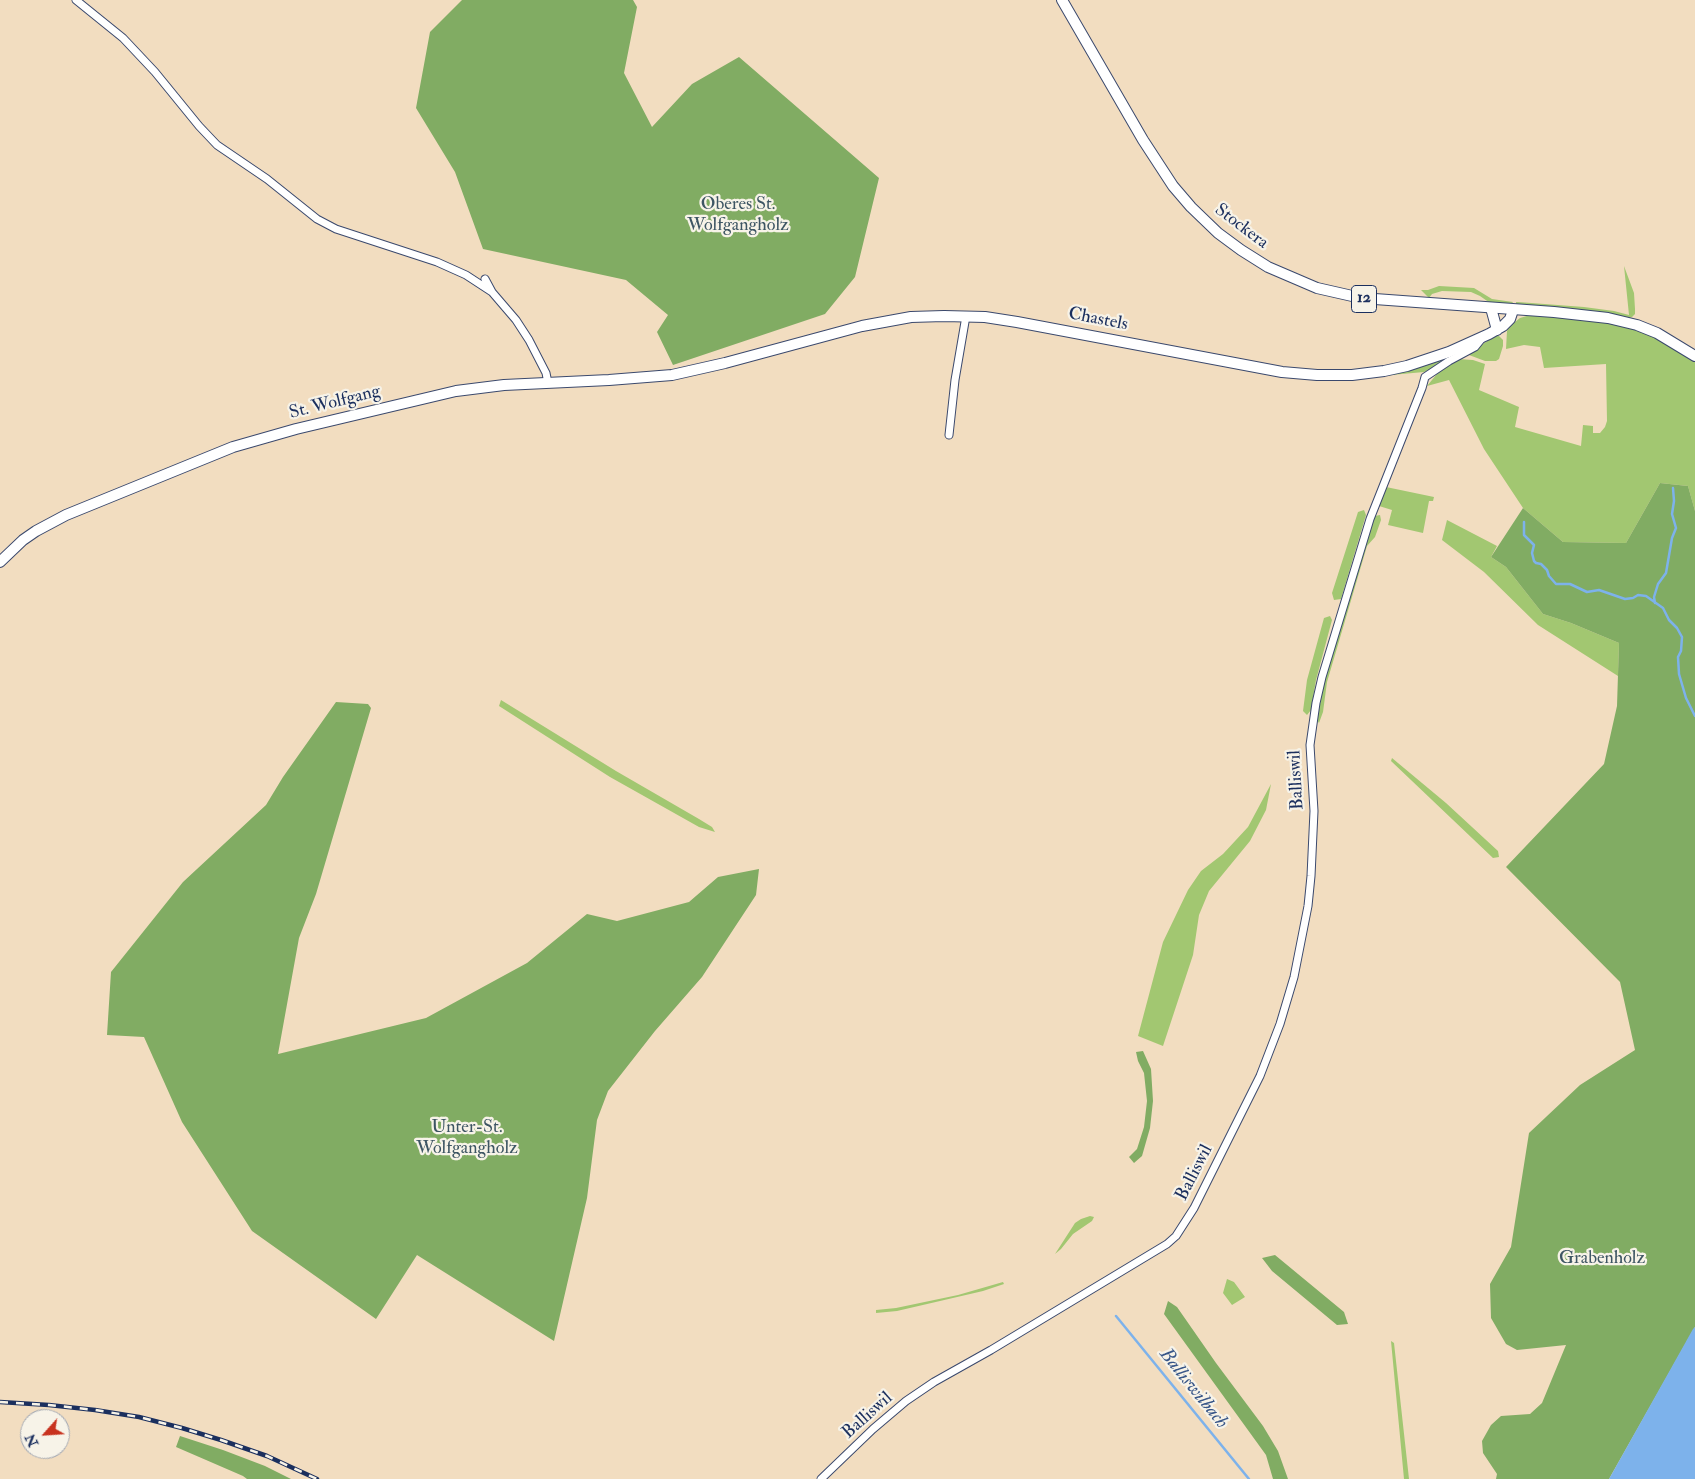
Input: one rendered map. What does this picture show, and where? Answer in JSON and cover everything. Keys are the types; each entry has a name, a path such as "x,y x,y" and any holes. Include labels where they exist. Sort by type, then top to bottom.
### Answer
{"main road":[{"name":"Stockera","path":"1062,0 1163,172 1201,217 1241,250 1279,273 1340,295 1388,302 1513,310"},
{"path":"1492,308 1497,330"},
{"name":"Chastels","path":"705,368 879,322 923,316 966,316 1018,322 1282,372 1317,376 1352,375 1399,368 1437,356 1497,330 1510,319 1513,310"},
{"name":"12","path":"1513,310 1587,315 1617,320 1657,333 1694,354"},
{"name":"St. Wolfgang","path":"0,562 23,540 54,521 233,447 274,434 438,394 491,386 651,378 705,368"}],"street":[{"path":"76,0 123,38 217,145 279,188 317,219 336,229 437,262 466,275 492,292"},
{"path":"485,279 492,292 516,320 529,340 546,373 548,383"},
{"path":"949,435 955,380 966,316"},
{"name":"Chastels","path":"1316,702 1329,651 1370,519 1425,377 1475,347 1483,337"},
{"name":"Balliswil","path":"821,1479 885,1419 918,1392 1167,1244 1176,1236 1187,1221 1260,1076 1280,1024 1294,977 1308,906 1311,876 1314,810 1310,745 1316,702"}],"green space":[{"name":"Oberes St. Wolfgangholz","path":"462,0 633,0 637,7 624,73 652,127 692,84 739,57 879,178 855,277 825,314 673,365 657,332 668,315 626,280 483,249 455,172 416,108 430,32"},
{"path":"1624,266 1634,293 1635,314 1632,317 1516,305 1516,302 1518,302 1584,307 1629,315"},
{"path":"1439,286 1474,288 1492,299 1513,302 1511,305 1490,303 1471,292 1442,291 1432,294 1429,298 1421,290 1428,290"},
{"path":"1530,315 1597,320 1636,329 1655,336 1695,361 1695,511 1688,486 1660,483 1626,543 1563,542 1523,508 1484,449 1449,380 1427,386 1441,369 1458,359 1473,360 1485,364 1479,390 1519,407 1515,427 1581,446 1583,425 1593,426 1593,433 1600,433 1607,421 1606,364 1544,368 1540,347 1524,345 1506,349 1507,331 1510,326 1520,318"},
{"path":"1495,336 1499,336 1503,340 1499,359 1496,361 1485,361 1469,355 1469,353"},
{"path":"1474,345 1424,372 1380,376"},
{"name":"Grabenholz","path":"1660,483 1688,486 1695,511 1695,1327 1609,1479 1496,1479 1497,1474 1483,1453 1482,1441 1491,1425 1501,1416 1530,1414 1542,1403 1566,1345 1517,1350 1506,1344 1491,1318 1490,1284 1511,1247 1529,1133 1580,1085 1635,1050 1620,982 1506,867 1604,764 1617,706 1619,643 1571,623 1543,614 1506,567 1491,557 1523,508 1563,542 1626,543"},
{"path":"1386,487 1434,497 1433,501 1429,501 1423,533 1388,525 1392,510 1379,506"},
{"path":"1364,510 1366,515 1341,599 1334,600 1332,593 1358,512"},
{"path":"1380,515 1381,520 1375,537 1367,546 1327,682 1323,712 1319,723 1317,720 1325,678 1375,516"},
{"path":"1447,520 1497,546 1491,557 1506,567 1543,614 1571,623 1619,643 1618,676 1538,625 1484,572 1442,540"},
{"path":"1330,616 1332,620 1316,680 1311,710 1307,715 1303,711 1307,680 1324,618"},
{"path":"501,700 616,771 712,827 715,832 699,827 610,777 499,706"},
{"name":"Unter-St. Wolfgangholz","path":"336,702 368,704 371,708 316,894 299,938 278,1054 426,1018 527,963 587,914 617,921 689,902 718,877 759,869 756,895 702,977 655,1031 608,1091 597,1120 587,1198 554,1341 417,1255 376,1319 252,1231 182,1122 144,1037 107,1035 111,972 183,882 266,805 283,777"},
{"path":"1392,758 1446,803 1498,851 1499,857 1493,858 1391,761"},
{"path":"1271,784 1266,810 1250,841 1209,891 1199,915 1193,955 1163,1046 1138,1036 1163,942 1188,890 1201,871 1223,854 1248,827"},
{"path":"1143,1051 1151,1069 1153,1101 1150,1128 1142,1156 1134,1163 1129,1157 1137,1149 1144,1127 1147,1101 1144,1073 1136,1052"},
{"path":"1090,1216 1094,1217 1092,1221 1073,1234 1055,1254 1075,1223"},
{"path":"1275,1255 1344,1312 1348,1324 1337,1325 1272,1271 1262,1258"},
{"path":"1227,1279 1234,1282 1245,1297 1232,1305 1223,1293"},
{"path":"1003,1282 1004,1284 983,1291 897,1311 876,1313 876,1310 896,1308 958,1295"},
{"path":"1168,1301 1177,1307 1263,1426 1278,1451 1288,1479 1273,1479 1266,1455 1164,1314"},
{"path":"1391,1341 1394,1343 1409,1479 1404,1479"},
{"path":"180,1436 265,1466 291,1479 247,1479 176,1447"}],"water":[{"path":"1695,1327 1695,1479 1609,1479 1693,1329"}],"waterway":[{"path":"1655,603 1654,597 1658,584 1666,573 1672,538 1676,528 1672,514 1673,488"},
{"path":"1524,522 1524,535 1534,545 1532,553 1534,561 1541,564 1547,570 1549,576 1556,584 1570,584 1587,592 1599,590 1625,599 1638,595 1646,596 1663,608 1669,620 1682,637 1681,651 1678,657 1679,674 1686,698 1695,716"},
{"name":"Balliswilbach","path":"1116,1316 1249,1479"}],"railway":[{"path":"0,1402 49,1405 139,1417 182,1428 267,1456 317,1479"}]}
